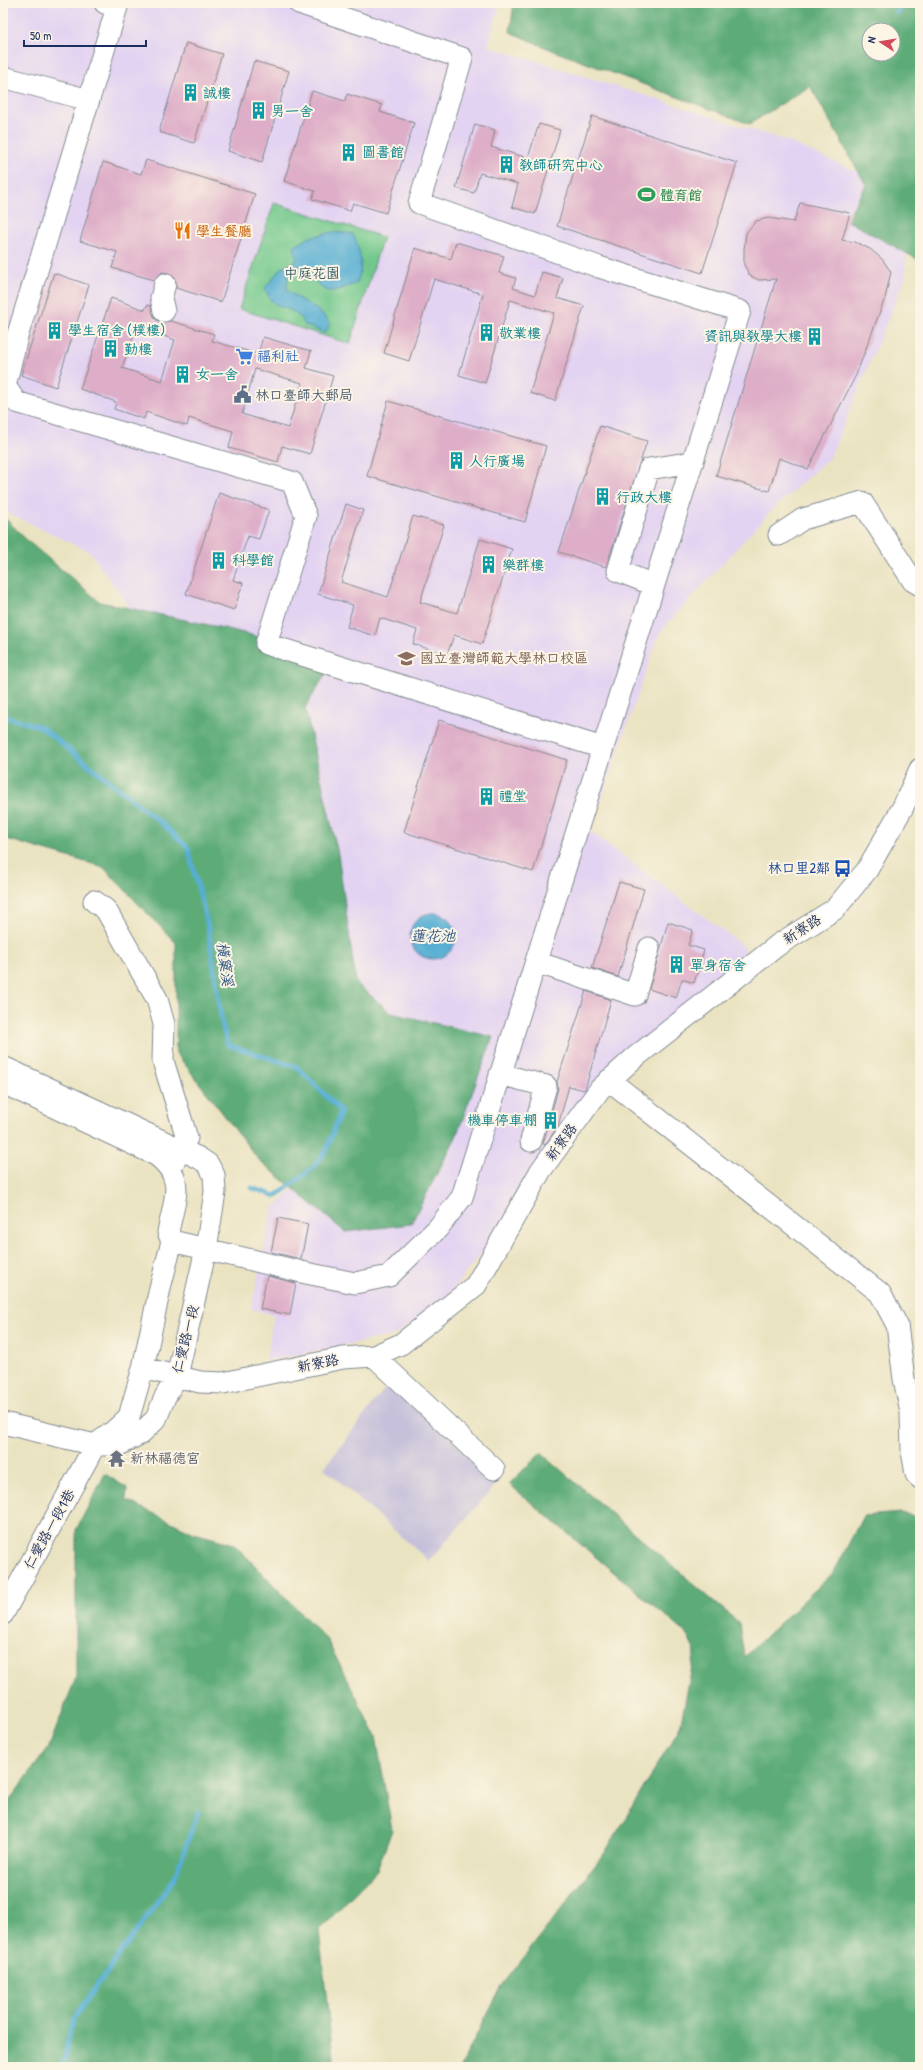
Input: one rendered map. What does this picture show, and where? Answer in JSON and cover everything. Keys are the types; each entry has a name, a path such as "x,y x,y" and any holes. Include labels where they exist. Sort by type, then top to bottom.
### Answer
{"street":[{"path":"105,3 117,7 89,100 10,336 5,386 16,402 292,482 306,516 266,644 603,748"},
{"path":"172,1241 306,1273 355,1283 389,1276 438,1228 462,1197 740,311 599,267 419,203 462,58 299,3"},
{"path":"3,77 89,100"},
{"path":"164,311 160,298 165,284"},
{"path":"654,585 618,570 649,470 693,462"},
{"path":"780,535 802,519 862,502 913,581 920,585"},
{"name":"新寮路","path":"143,1368 200,1382 223,1383 343,1358 374,1356 401,1344 476,1285 541,1170 600,1088 633,1059 778,945 834,908 867,870 903,807 920,769"},
{"path":"94,902 106,910 157,999 164,1024 163,1061 187,1138 182,1150 170,1167"},
{"path":"536,962 635,995 649,948"},
{"name":"仁愛路一段","path":"3,1067 182,1150 208,1164 214,1176 215,1192 206,1249 177,1376 156,1419 140,1434 119,1445 95,1445 3,1423"},
{"path":"500,1074 546,1086 531,1141"},
{"path":"609,1080 880,1293 897,1325 904,1379 911,1412 912,1451 916,1474 920,1478"},
{"path":"3,1083 147,1151 164,1161 170,1167 176,1182 176,1193 168,1232 172,1241 160,1288 143,1368 129,1417 114,1431 95,1445"},
{"path":"374,1356 494,1469"},
{"name":"仁愛路一段1巷","path":"3,1614 95,1445"}],"shaded area":[{"name":"國立臺灣師範大學林口校區","path":"3,3 500,3 488,46 785,140 910,195 905,279 830,457 770,512 660,632 590,831 746,948 741,962 600,1082 498,1233 444,1300 395,1335 266,1361 274,1315 251,1309 273,1208 328,1160 183,685 90,552 8,513 3,509"},
{"path":"392,1379 496,1484 429,1561 324,1468"}],"green space":[{"path":"514,3 920,3 920,259 917,259 846,220 866,185 810,86 750,124 559,53 510,32"},
{"name":"中庭花園","path":"274,203 383,237 350,344 239,309"},
{"path":"3,516 30,543 100,602 228,629 336,657 305,708 338,854 356,983 391,1013 493,1037 456,1137 411,1224 345,1232 258,1159 176,1053 176,943 103,867 3,838"},
{"path":"541,1453 739,1623 744,1657 834,1572 863,1516 901,1513 920,1517 920,2067 460,2067 501,1987 604,1854 680,1727 695,1652 686,1633 509,1484"},
{"path":"105,1474 127,1488 126,1500 194,1533 234,1544 327,1640 376,1736 392,1830 377,1870 319,1930 334,2067 3,2067 3,1809 49,1747 76,1677 76,1530"}],"water":[{"path":"332,232 353,234 361,258 357,283 333,291 328,291 319,285 311,268 302,271 298,266 292,268 288,274 287,290 316,309 326,318 330,324 325,333 305,325 301,318 292,311 275,304 265,288 282,267 297,261 294,247 310,237"},
{"name":"蓮花池","path":"429,913 437,913 446,917 452,923 456,936 452,949 446,955 437,959 429,959 420,955 414,949 410,940 410,932 414,923 420,917"}],"building":[{"name":"誠樓","path":"186,43 222,54 194,143 159,132"},
{"name":"男一舍","path":"254,61 289,71 262,162 228,151"},
{"name":"圖書館","path":"312,91 345,101 347,94 382,105 380,112 414,123 386,213 353,203 350,211 312,199 315,191 284,181"},
{"name":"體育館","path":"592,116 737,163 702,273 557,226"},
{"name":"教師研究中心","path":"475,124 495,130 491,147 528,158 539,124 560,130 535,214 512,207 518,184 480,173 474,193 456,188"},
{"name":"學生餐廳","path":"146,160 255,194 221,302 176,288 176,281 169,273 162,272 154,280 112,268 117,252 80,241 103,162 141,174"},
{"name":"資訊與教學大樓","path":"800,203 850,213 842,240 855,242 870,249 882,259 891,272 885,298 856,375 808,469 779,458 769,491 716,476 776,279 759,280 750,276 744,265 746,233 756,221 768,218 794,222"},
{"name":"敬業樓","path":"456,242 504,256 499,273 516,278 513,288 535,295 542,272 563,278 557,298 584,306 555,401 530,393 554,313 510,300 485,383 459,375 483,294 434,279 409,361 384,353 415,248 451,259"},
{"name":"學生宿舍 (樸樓)","path":"54,273 89,285 56,387 21,375"},
{"path":"111,298 145,310 147,305 151,306 155,319 160,322 171,321 214,334 212,341 258,354 263,337 311,351 306,368 333,376 310,454 282,446 278,462 229,448 233,431 189,418 187,426 146,412 144,419 114,409 116,402 80,389","holes":["137,326 175,340 162,381 122,368","255,369 302,383 288,428 242,414"]},
{"name":"人行廣場","path":"388,401 546,446 525,522 367,476"},
{"name":"行政大樓","path":"600,426 647,441 606,567 559,552"},
{"name":"科學館","path":"219,493 269,510 259,539 248,536 233,580 243,583 234,610 186,594"},
{"name":"樂群樓","path":"346,504 363,510 341,582 388,597 413,516 444,525 420,602 457,613 480,539 512,549 482,644 454,635 447,655 413,644 417,630 380,618 375,636 347,627 353,605 318,594"},
{"name":"禮堂","path":"439,720 567,760 533,872 404,832"},
{"path":"619,882 644,889 618,977 592,968"},
{"name":"單身宿舍","path":"668,922 693,930 688,945 704,950 694,983 682,979 676,998 649,989"},
{"path":"586,991 611,1000 585,1089 569,1086 558,1126 545,1145 543,1144 558,1089 557,1082"},
{"path":"278,1218 308,1224 301,1259 271,1252"},
{"path":"267,1276 296,1283 290,1315 260,1309"}],"waterway":[{"path":"897,13 903,3"},
{"name":"橫窠溪","path":"3,716 41,727 165,826 188,848 208,927 222,1024 228,1045 297,1067 341,1111 326,1151 312,1169 276,1196 252,1188"},
{"path":"62,2067 73,2019 174,1879 198,1812"}],"place":[{"name":"誠樓","path":"190,93"},
{"name":"男一舍","path":"258,111"},
{"name":"圖書館","path":"349,152"},
{"name":"教師研究中心","path":"506,165"},
{"name":"體育館","path":"647,195"},
{"name":"學生餐廳","path":"183,231"},
{"name":"學生宿舍 (樸樓)","path":"55,330"},
{"name":"敬業樓","path":"486,333"},
{"name":"資訊與教學大樓","path":"815,336"},
{"name":"勤樓","path":"111,349"},
{"name":"福利社","path":"244,356"},
{"name":"女一舍","path":"183,374"},
{"name":"林口臺師大郵局","path":"242,395"},
{"name":"人行廣場","path":"456,461"},
{"name":"行政大樓","path":"603,497"},
{"name":"科學館","path":"219,560"},
{"name":"樂群樓","path":"489,565"},
{"name":"國立臺灣師範大學林口校區","path":"407,658"},
{"name":"禮堂","path":"486,796"},
{"name":"林口里2鄰","path":"843,868"},
{"name":"單身宿舍","path":"677,965"},
{"name":"機車停車棚","path":"550,1120"},
{"name":"新林福德宮","path":"117,1458"}]}
